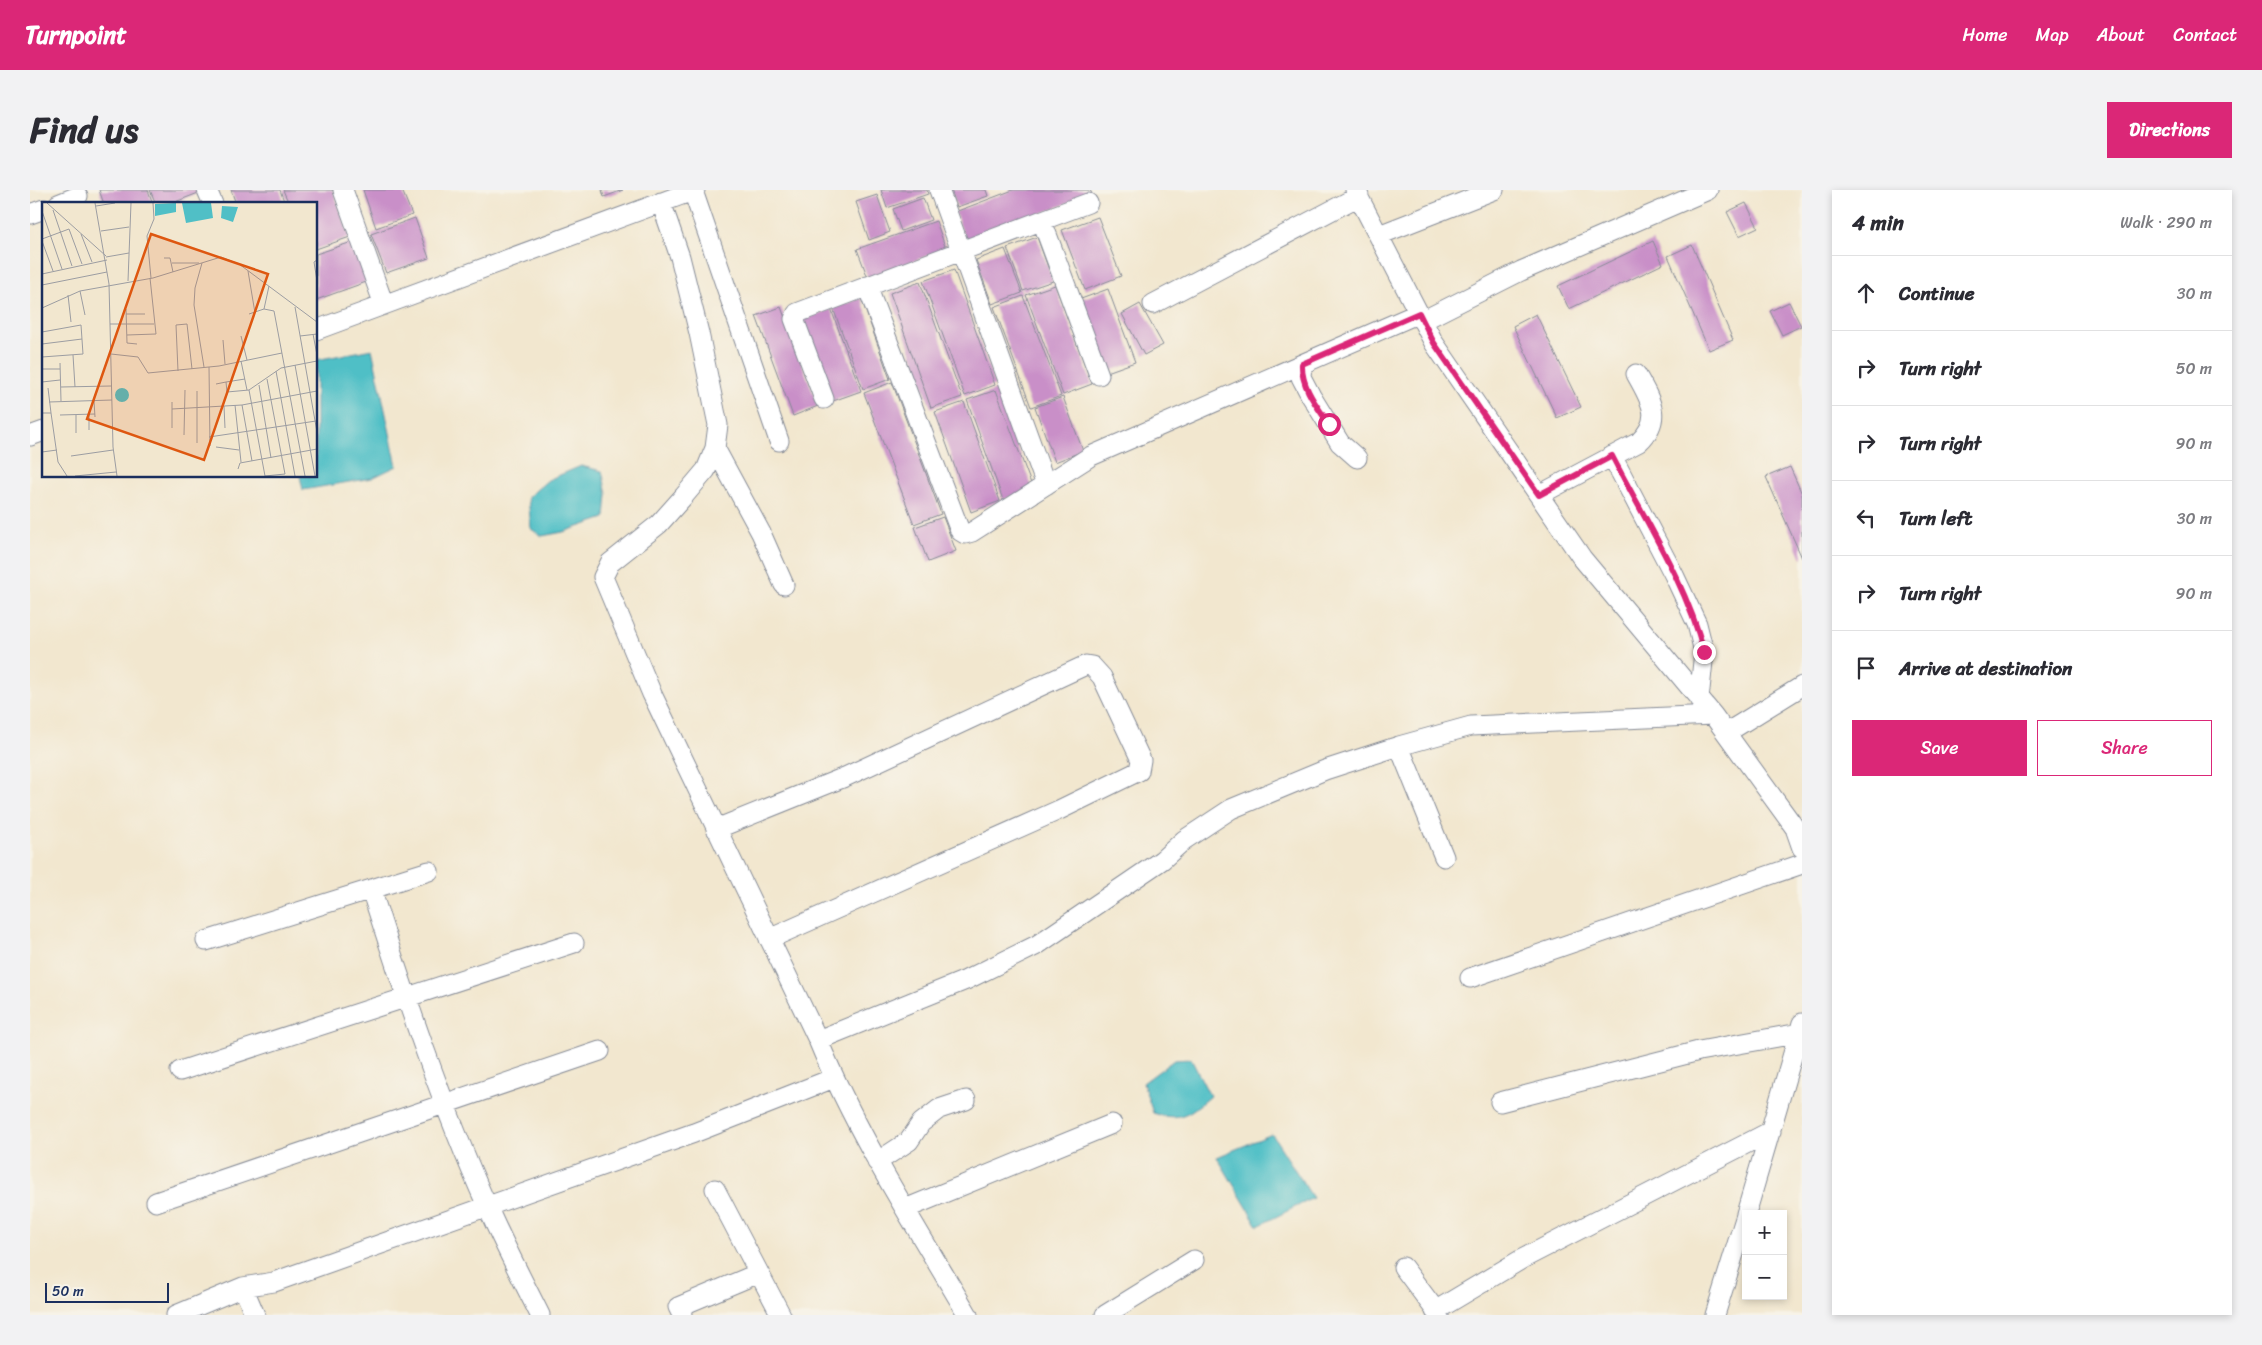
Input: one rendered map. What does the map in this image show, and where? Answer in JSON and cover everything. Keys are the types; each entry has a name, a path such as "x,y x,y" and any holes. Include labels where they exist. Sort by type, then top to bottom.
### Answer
{"street":[{"path":"343,190 384,305"},
{"path":"939,190 1046,485"},
{"path":"1379,235 1494,190"},
{"path":"867,286 960,531 964,534 972,532 1091,456 1302,364 1421,317 1521,271 1708,190"},
{"path":"318,329 687,191 779,441"},
{"path":"1153,304 1357,193 1434,343 1582,558 1713,715 1798,826 1802,848"},
{"path":"64,202 78,197"},
{"path":"661,202 680,257 701,342 718,425 715,448 706,470 684,496 659,524 610,563 603,577 652,694 818,1040 834,1078 877,1162 968,1315"},
{"path":"824,399 794,315 1088,203"},
{"path":"30,214 42,210"},
{"path":"1042,221 1099,375"},
{"path":"1302,364 1302,376 1311,396 1340,443 1357,458"},
{"path":"1539,495 1639,442 1650,432 1654,413 1649,398 1636,374"},
{"path":"30,436 42,432"},
{"path":"715,448 761,533 784,585"},
{"path":"1612,456 1674,575 1697,624 1704,652 1699,698"},
{"path":"716,829 846,777 1086,665 1092,666 1102,677 1141,760 1139,771 1059,810 769,939"},
{"path":"1726,734 1802,686"},
{"path":"818,1040 966,980 1036,945 1162,860 1184,840 1231,809 1325,770 1399,746 1471,726 1713,715"},
{"path":"1399,746 1444,857"},
{"path":"1470,978 1802,864"},
{"path":"206,941 429,871"},
{"path":"371,889 445,1104 487,1206 540,1315"},
{"path":"180,1072 574,944"},
{"path":"1500,1102 1699,1051 1801,1028"},
{"path":"1747,1210 1771,1131 1779,1097 1801,1028"},
{"path":"156,1202 600,1051"},
{"path":"176,1315 243,1287 274,1282 694,1133 834,1078"},
{"path":"877,1162 909,1141 921,1123 939,1110 966,1100"},
{"path":"905,1209 1112,1124"},
{"path":"1403,1267 1437,1313 1522,1259 1771,1131"},
{"path":"715,1189 781,1315"},
{"path":"1715,1315 1742,1227"},
{"path":"1105,1315 1194,1260"},
{"path":"682,1315 678,1307 759,1274"},
{"path":"243,1287 255,1315"}],"water":[{"path":"372,349 397,466 372,478 303,490 300,478 318,478 318,360"},
{"path":"581,466 602,471 607,494 605,518 563,532 542,536 531,529 528,497 548,480"},
{"path":"1191,1059 1210,1096 1184,1115 1171,1117 1153,1113 1143,1083 1174,1060"},
{"path":"1272,1134 1313,1198 1258,1226 1217,1157"}],"building":[{"path":"99,190 148,190 152,202 103,202"},
{"path":"150,190 200,190 201,192 175,202 155,202"},
{"path":"231,190 280,190 284,202 235,202"},
{"path":"283,190 333,190 350,237 318,248 318,202 288,202"},
{"path":"363,190 402,190 412,215 376,228"},
{"path":"602,190 623,190 604,197"},
{"path":"881,190 927,190 928,194 887,208"},
{"path":"951,190 986,190 988,196 957,207"},
{"path":"1013,190 1090,190 1092,194 966,242 955,212"},
{"path":"877,195 890,232 869,240 856,202"},
{"path":"923,198 931,220 901,231 893,209"},
{"path":"1746,203 1758,227 1739,236 1727,212"},
{"path":"1098,217 1121,276 1085,290 1062,230"},
{"path":"415,218 429,258 386,273 371,234"},
{"path":"936,221 946,249 868,278 857,249"},
{"path":"1037,237 1053,281 1023,291 1007,248"},
{"path":"355,241 369,281 318,299 318,253"},
{"path":"1653,241 1663,264 1569,309 1558,286"},
{"path":"1692,245 1733,340 1709,350 1668,256"},
{"path":"1005,249 1022,293 992,304 976,260"},
{"path":"954,270 995,385 965,396 923,281"},
{"path":"920,282 962,397 931,408 890,293"},
{"path":"1055,285 1092,384 1063,395 1026,295"},
{"path":"1108,289 1135,362 1107,372 1081,299"},
{"path":"1023,296 1061,396 1031,407 994,307"},
{"path":"861,298 890,379 863,389 833,308"},
{"path":"1789,302 1801,326 1782,335 1770,311"},
{"path":"1140,304 1163,345 1144,355 1122,314"},
{"path":"781,307 818,406 793,416 756,316"},
{"path":"831,309 861,391 833,401 803,319"},
{"path":"1536,314 1581,407 1557,418 1513,326"},
{"path":"892,382 941,514 914,524 864,393"},
{"path":"996,390 1033,489 1003,500 967,400"},
{"path":"1063,397 1083,451 1055,462 1035,407"},
{"path":"964,402 1000,501 971,512 935,412"},
{"path":"1790,467 1802,494 1802,558 1766,477"},
{"path":"943,517 956,551 928,562 915,527"}],"route":[{"path":"1329,424 1311,396 1302,376 1302,364 1419,313 1434,343 1539,495 1612,456 1674,575 1697,624 1704,652"}]}
